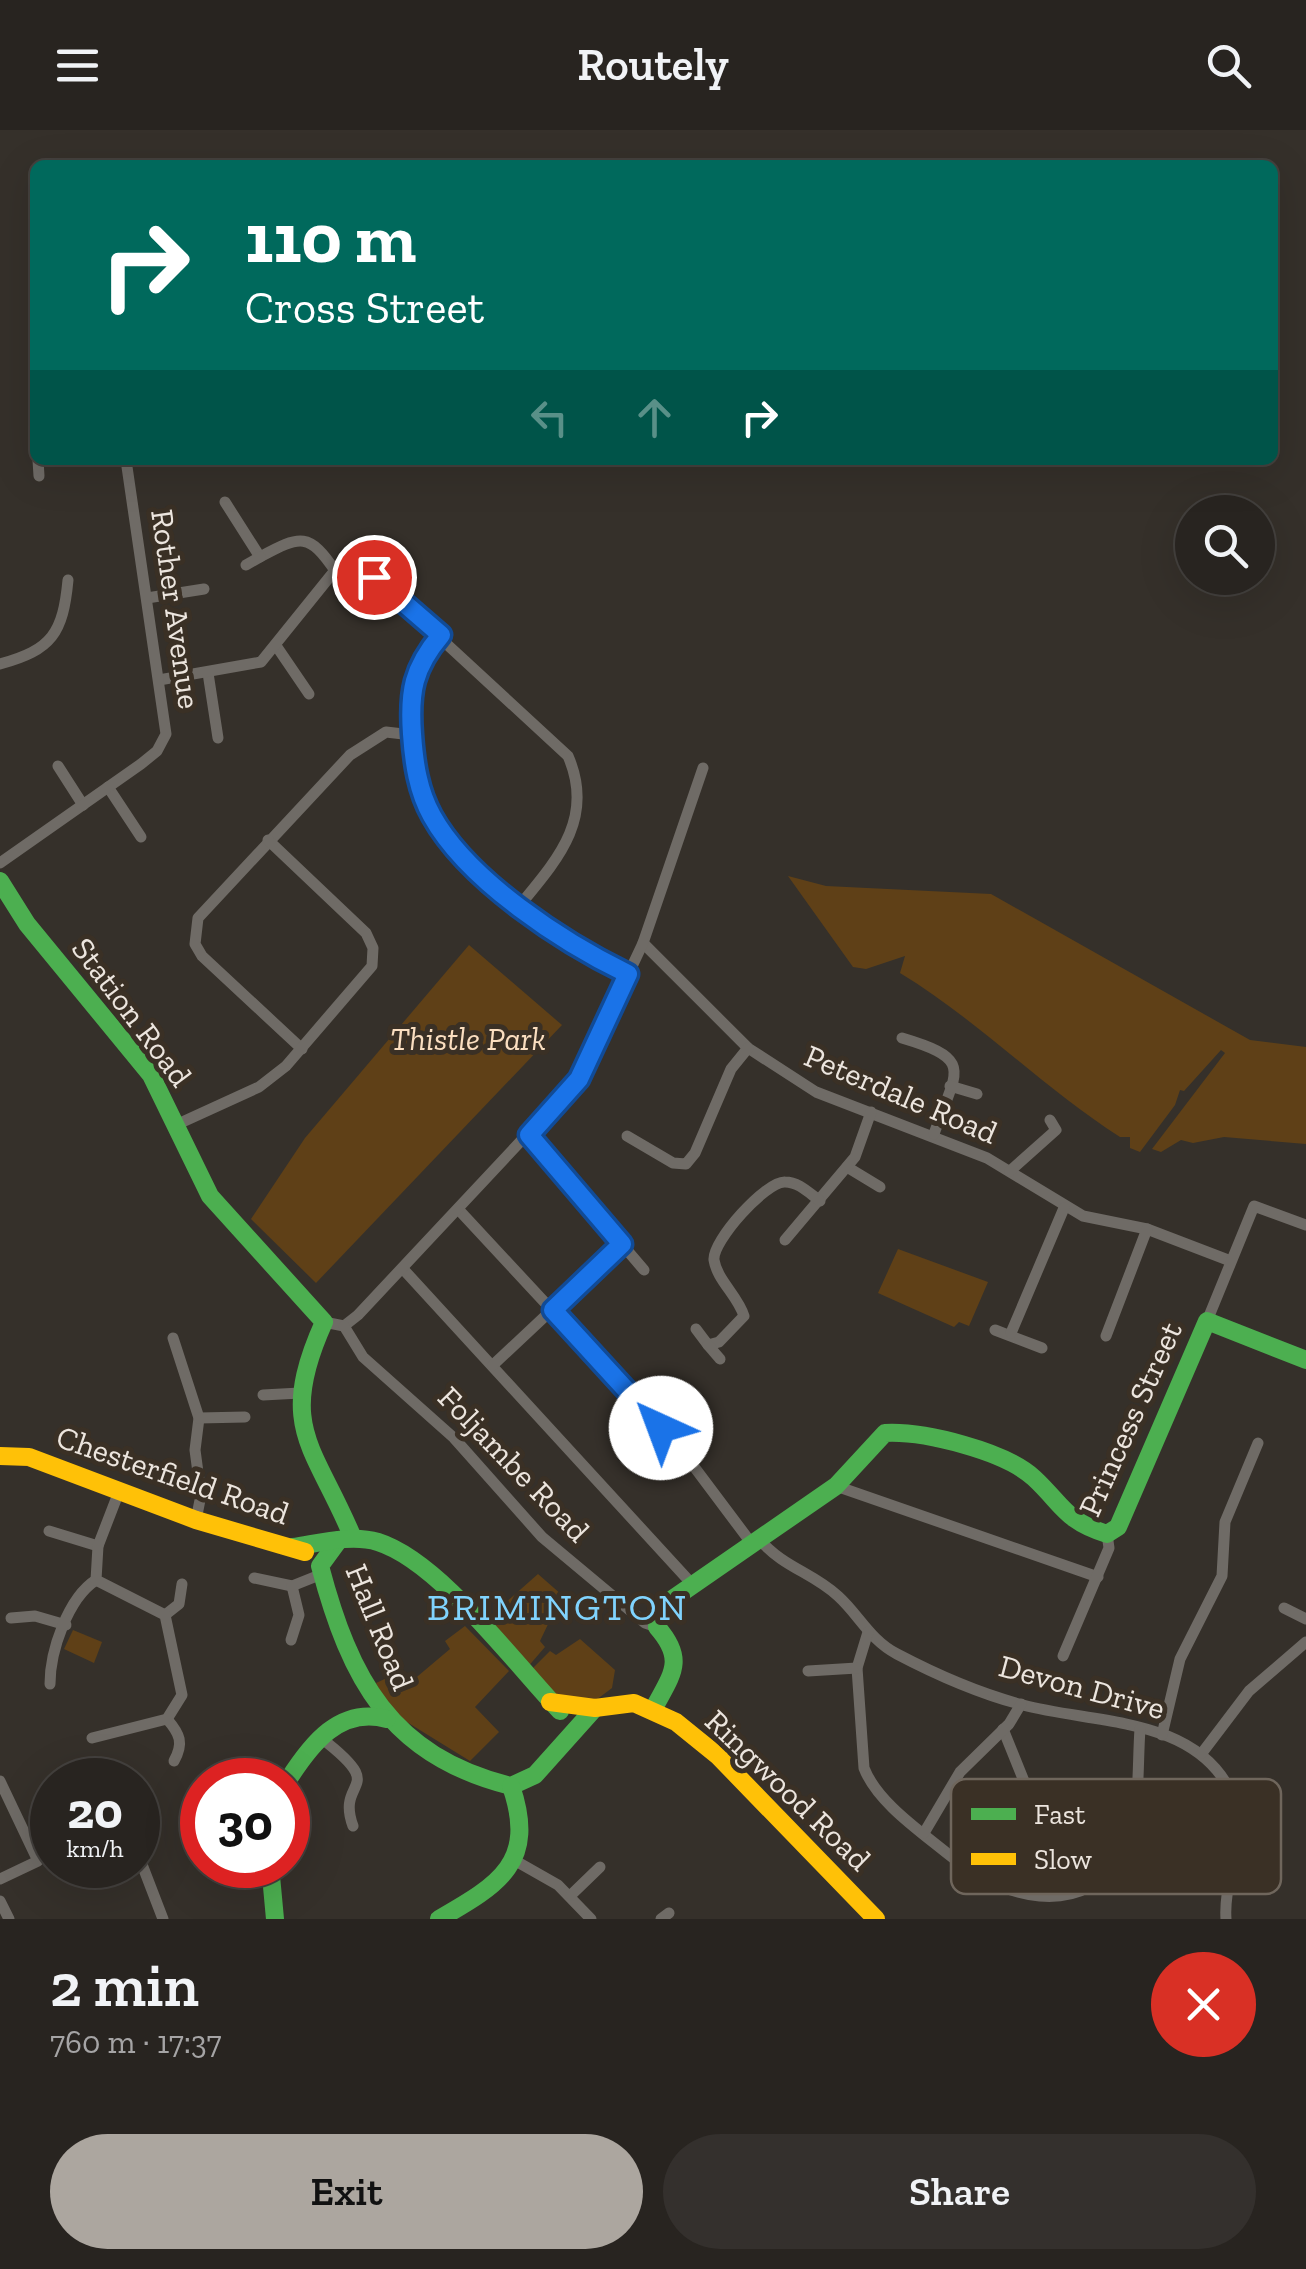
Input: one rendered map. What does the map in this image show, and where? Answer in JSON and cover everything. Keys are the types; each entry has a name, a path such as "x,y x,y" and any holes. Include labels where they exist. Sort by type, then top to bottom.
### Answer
{"main road":[{"name":"Station Road","path":"0,881 27,924 151,1075 210,1196 324,1322"},
{"path":"1207,1321 1306,1360"},
{"name":"Princess Street","path":"1108,1534 1118,1527 1207,1321"},
{"path":"324,1322 303,1368 300,1393 307,1447 346,1539"},
{"path":"654,1708 675,1668 672,1644 657,1627 661,1607 836,1486 885,1433 911,1432 1022,1468 1066,1518 1108,1534"},
{"name":"Chesterfield Road","path":"0,1456 29,1457 196,1520 293,1547 321,1570"},
{"path":"293,1547 346,1539 384,1543 418,1565 574,1726"},
{"name":"Hall Road","path":"346,1539 321,1570 362,1676 387,1719 444,1758 511,1786"},
{"path":"305,1758 347,1716 362,1676"},
{"name":"Ringwood Road","path":"550,1702 595,1708 627,1702 654,1708 718,1756 876,1919"},
{"path":"440,1919 494,1886 514,1860 526,1830 511,1786 534,1776 574,1726 595,1708"},
{"path":"347,1716 368,1713 387,1719"},
{"path":"272,1888 275,1919"}],"street":[{"path":"38,465 39,476"},
{"name":"Rother Avenue","path":"0,863 158,751 166,734 127,465"},
{"path":"224,502 260,557"},
{"path":"246,565 290,541 305,540 319,547 341,571 374,577 554,738 578,778 580,799 570,839 520,905"},
{"path":"159,680 248,667 276,647 324,582 341,571"},
{"path":"0,664 24,658 50,640 65,614 68,580"},
{"path":"147,598 204,589"},
{"path":"441,635 415,672 409,704 417,778 432,815 455,850 520,905 579,950 628,974"},
{"path":"276,647 309,694"},
{"path":"208,673 218,738"},
{"path":"302,1049 202,956 194,944 198,918 268,840 367,742 386,732 412,734"},
{"path":"58,766 83,805"},
{"path":"324,1322 344,1326 404,1270 579,1079 643,943 703,768"},
{"path":"108,788 141,837"},
{"path":"178,1124 259,1086 302,1049 372,966 373,948 353,918 268,840"},
{"name":"Peterdale Road","path":"643,943 748,1048 816,1092 934,1134 1010,1171 1064,1208 1147,1229 1228,1260"},
{"path":"902,1038 944,1050 952,1058 950,1086 934,1134"},
{"path":"627,1136 673,1163 686,1164 695,1153 732,1069 748,1048"},
{"path":"950,1086 977,1094"},
{"path":"786,1240 847,1167 871,1112"},
{"path":"1010,1171 1056,1130 1050,1120"},
{"path":"529,1135 644,1270"},
{"path":"847,1167 880,1187"},
{"path":"708,1345 719,1342 744,1316 719,1272 714,1258 717,1243 766,1190 782,1181 798,1185 820,1201"},
{"name":"Princess Street","path":"1207,1321 1228,1260 1254,1206 1306,1225"},
{"path":"1011,1333 1064,1208"},
{"name":"Devon Drive","path":"458,1209 680,1448 755,1542 782,1564 838,1595 868,1632 894,1653 1021,1704 1162,1735 1202,1754 1220,1779"},
{"path":"1106,1336 1147,1229"},
{"path":"493,1365 622,1244"},
{"path":"404,1270 692,1584"},
{"name":"Foljambe Road","path":"344,1326 364,1357 434,1420 505,1492 530,1525 645,1623 657,1627"},
{"path":"696,1329 720,1358"},
{"path":"995,1330 1042,1348"},
{"path":"174,1338 199,1418 195,1450 201,1495 196,1520"},
{"path":"263,1395 300,1393"},
{"path":"199,1418 245,1417"},
{"path":"1162,1735 1180,1658 1222,1576 1225,1522 1258,1443"},
{"path":"836,1486 1098,1577"},
{"path":"96,1580 98,1546 120,1489"},
{"path":"49,1532 98,1546"},
{"name":"Princess Street","path":"1063,1656 1109,1548 1108,1534"},
{"path":"254,1578 292,1586 321,1570"},
{"path":"96,1580 166,1615"},
{"path":"50,1684 50,1669 79,1592 96,1580"},
{"path":"166,1615 178,1604 182,1584"},
{"path":"290,1640 299,1615 292,1586"},
{"path":"1284,1608 1306,1619"},
{"path":"92,1738 167,1719 182,1696 166,1615"},
{"path":"11,1618 35,1616 66,1625"},
{"path":"868,1632 857,1668 864,1768 869,1782 951,1854"},
{"path":"1202,1754 1249,1692 1306,1642"},
{"path":"808,1670 857,1668"},
{"path":"956,1779 1021,1704"},
{"path":"167,1719 179,1733 181,1748 174,1761"},
{"path":"1002,1729 1023,1779"},
{"path":"1136,1779 1140,1729"},
{"path":"321,1738 356,1767 360,1780 348,1812 353,1826"},
{"path":"0,1781 38,1861 0,1879"},
{"path":"924,1833 951,1787"},
{"path":"514,1860 572,1895 591,1919"},
{"path":"572,1895 600,1868"},
{"path":"151,1888 163,1919"},
{"path":"1001,1894 1014,1904 1055,1910 1084,1902 1094,1894"},
{"name":"Devon Drive","path":"1226,1919 1229,1894"},
{"path":"0,1901 9,1919"}],"green space":[{"path":"788,876 826,886 991,894 1250,1040 1306,1047 1306,1144 1224,1137 1193,1143 1181,1140 1161,1152 1152,1149 1225,1053 1221,1050 1184,1091 1180,1090 1175,1105 1140,1152 1130,1148 1130,1137 1120,1137 1091,1118 957,1012 900,973 905,956 866,969 853,967"},
{"name":"Thistle Park","path":"469,945 562,1025 316,1283 251,1219 305,1138"},
{"path":"898,1249 988,1282 969,1326 959,1322 954,1327 878,1293"},
{"path":"538,1574 562,1595 540,1641 545,1647 526,1669 491,1630 503,1605"},
{"path":"465,1626 509,1671 475,1707 499,1732 470,1761 389,1711 376,1683 389,1677 399,1692 450,1649 445,1641"},
{"path":"73,1630 102,1642 94,1663 64,1649"},
{"path":"580,1639 615,1670 612,1688 596,1700 569,1704 529,1672 550,1651 556,1655"}],"traffic: fast":[{"path":"0,881 27,924 151,1075 210,1196 324,1322 310,1358 302,1413 314,1457 353,1538"},
{"path":"654,1708 674,1658 657,1627 661,1607 836,1486 885,1433 942,1439 1004,1459 1034,1478 1073,1518 1107,1534 1118,1527 1207,1321 1306,1360"},
{"path":"293,1547 357,1539 378,1542 401,1553 451,1591 560,1711"},
{"path":"339,1540 320,1566 345,1644 381,1707 405,1733 434,1755 469,1773 511,1786 535,1775 595,1708"},
{"path":"303,1758 317,1741 341,1723 370,1716 387,1719"},
{"path":"439,1919 480,1894 508,1868 519,1834 511,1786"},
{"path":"272,1888 275,1919"}],"traffic: slow":[{"path":"0,1456 29,1457 196,1520 305,1552"},
{"path":"550,1702 595,1708 634,1703 676,1722 718,1756 876,1919"}],"district":[{"name":"BRIMINGTON","path":"558,1607"}],"route":[{"path":"374,577 441,635 415,672 409,704 417,778 432,815 455,850 520,905 579,950 628,974 579,1079 529,1135 622,1244 553,1310 661,1428"}]}
